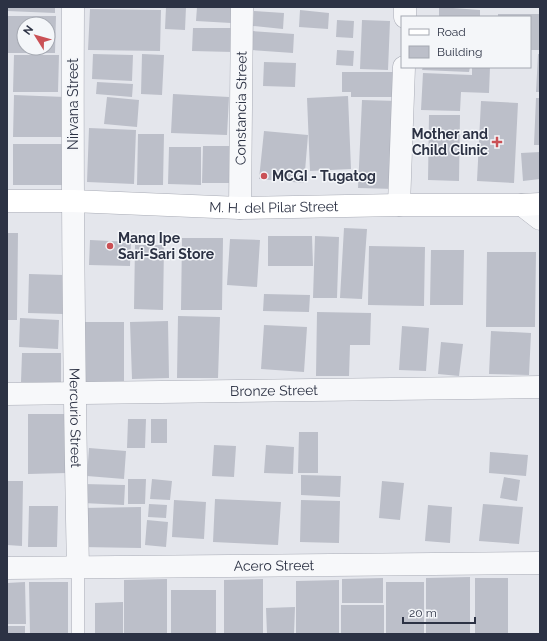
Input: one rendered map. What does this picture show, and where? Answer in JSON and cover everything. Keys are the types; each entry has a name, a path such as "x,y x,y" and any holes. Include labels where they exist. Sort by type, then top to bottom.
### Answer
{"main road":[{"name":"M. H. del Pilar Street","path":"7,201 72,201 240,208 531,204"}],"street":[{"name":"Nirvana Street","path":"72,201 73,7"},
{"name":"Constancia Street","path":"240,208 242,7"},
{"path":"399,205 404,68"},
{"name":"Mercurio Street","path":"72,201 78,568"},
{"path":"531,204 540,219"},
{"name":"Bronze Street","path":"7,394 540,387"},
{"name":"Acero Street","path":"7,568 540,562"}],"lane":[{"name":"Mercurio Street","path":"78,568 78,634"}],"building":[{"path":"7,7 55,7 55,13 7,11"},
{"path":"166,7 186,7 185,30 165,29"},
{"path":"197,7 232,7 231,23 196,21"},
{"path":"439,7 480,10 480,16 439,16"},
{"path":"90,9 161,10 160,51 88,50"},
{"path":"300,10 329,13 328,29 299,27"},
{"path":"254,11 284,13 283,29 253,26"},
{"path":"498,14 540,14 540,50 531,50 531,16 498,16"},
{"path":"7,16 16,16 16,53 7,53"},
{"path":"337,20 354,21 353,38 336,37"},
{"path":"362,20 390,21 388,70 360,69"},
{"path":"193,28 233,28 233,52 192,51"},
{"path":"252,31 294,34 293,53 251,50"},
{"path":"337,50 354,51 353,66 336,65"},
{"path":"93,54 133,55 132,81 92,79"},
{"path":"142,54 164,55 162,95 141,94"},
{"path":"538,54 540,54 540,92 536,92"},
{"path":"14,55 59,55 58,92 13,92"},
{"path":"264,62 296,63 295,87 263,86"},
{"path":"423,68 470,68 469,72 422,70"},
{"path":"472,68 490,68 489,93 461,92 460,111 421,110 423,73 472,75"},
{"path":"342,72 395,72 395,97 351,97 351,92 342,92"},
{"path":"97,82 133,84 132,97 96,94"},
{"path":"173,94 229,97 227,135 171,133"},
{"path":"14,95 65,97 64,137 13,137"},
{"path":"348,96 351,169 310,171 307,98"},
{"path":"107,97 139,100 137,127 104,124"},
{"path":"536,98 540,98 540,145 534,145"},
{"path":"362,100 398,101 395,189 358,188"},
{"name":"Mother and Child Clinic","path":"481,101 518,103 514,183 477,181"},
{"path":"429,115 460,115 459,181 428,180"},
{"path":"89,128 136,130 134,184 87,182"},
{"path":"264,131 308,135 304,183 259,179"},
{"path":"138,134 164,134 163,185 137,185"},
{"path":"13,144 65,144 65,185 13,185"},
{"path":"203,146 233,146 232,183 202,183"},
{"path":"169,147 201,147 201,185 168,184"},
{"path":"540,152 540,179 523,181 521,153"},
{"path":"344,228 367,229 362,299 340,298"},
{"path":"7,233 18,233 17,320 7,320"},
{"path":"268,236 312,236 313,266 268,266"},
{"path":"315,236 339,237 337,298 313,298"},
{"path":"182,238 223,238 222,310 181,310"},
{"path":"230,239 260,240 257,287 227,285"},
{"path":"90,240 131,242 130,266 89,265"},
{"path":"135,245 164,245 163,310 134,309"},
{"path":"369,246 425,247 424,306 368,305"},
{"path":"431,250 464,250 463,305 430,305"},
{"path":"487,252 536,252 535,327 486,327"},
{"path":"29,274 64,275 63,314 28,313"},
{"path":"264,294 310,295 309,312 263,311"},
{"path":"317,312 371,313 370,345 350,345 349,376 316,376"},
{"path":"178,316 220,317 218,378 177,378"},
{"path":"20,318 59,320 58,349 19,347"},
{"path":"168,321 169,378 132,379 130,322"},
{"path":"83,322 124,322 124,387 83,386"},
{"path":"264,325 307,327 304,372 261,369"},
{"path":"402,326 429,328 426,371 399,370"},
{"path":"491,331 531,333 529,375 489,374"},
{"path":"441,342 463,344 459,376 438,374"},
{"path":"22,353 61,353 61,383 21,382"},
{"path":"28,414 67,414 67,473 28,474"},
{"path":"128,419 146,419 145,448 127,448"},
{"path":"151,419 167,419 167,443 151,443"},
{"path":"299,432 318,432 318,473 298,473"},
{"path":"214,445 236,446 234,477 212,476"},
{"path":"266,445 294,447 293,474 264,473"},
{"path":"89,448 126,451 124,479 87,476"},
{"path":"490,452 528,455 526,476 489,473"},
{"path":"301,475 341,476 340,497 301,495"},
{"path":"504,477 520,480 517,501 500,498"},
{"path":"128,479 146,479 145,504 128,504"},
{"path":"152,479 172,481 170,500 150,499"},
{"path":"7,481 23,481 22,546 7,545"},
{"path":"382,481 404,483 400,520 379,518"},
{"path":"84,484 125,485 124,505 83,503"},
{"path":"215,499 281,502 278,545 213,542"},
{"path":"174,500 206,502 204,539 172,537"},
{"path":"301,500 340,501 339,543 300,542"},
{"path":"149,504 167,505 166,518 148,517"},
{"path":"483,504 523,507 519,544 479,541"},
{"path":"428,505 452,507 450,543 425,541"},
{"path":"29,506 58,506 57,547 28,547"},
{"path":"141,507 141,548 82,547 82,508"},
{"path":"147,520 168,522 166,547 145,545"},
{"path":"470,577 470,634 426,634 426,578"},
{"path":"383,578 383,603 342,603 342,579"},
{"path":"475,578 508,578 508,634 475,634"},
{"path":"167,579 167,634 124,634 124,580"},
{"path":"263,579 263,634 224,634 224,580"},
{"path":"339,580 339,634 296,634 296,581"},
{"path":"25,582 26,624 7,624 7,583"},
{"path":"29,582 68,582 68,634 30,634"},
{"path":"386,582 424,582 424,634 386,634"},
{"path":"171,590 216,590 216,634 171,634"},
{"path":"123,602 123,634 95,634 95,603"},
{"path":"341,605 384,605 384,634 341,634"},
{"path":"295,607 294,634 267,634 266,608"},
{"path":"7,626 25,626 25,634 7,634"}],"place":[{"name":"Mother and Child Clinic","path":"497,142"},
{"name":"MCGI - Tugatog","path":"264,176"},
{"name":"Mang Ipe Sari-Sari Store","path":"110,246"}]}
